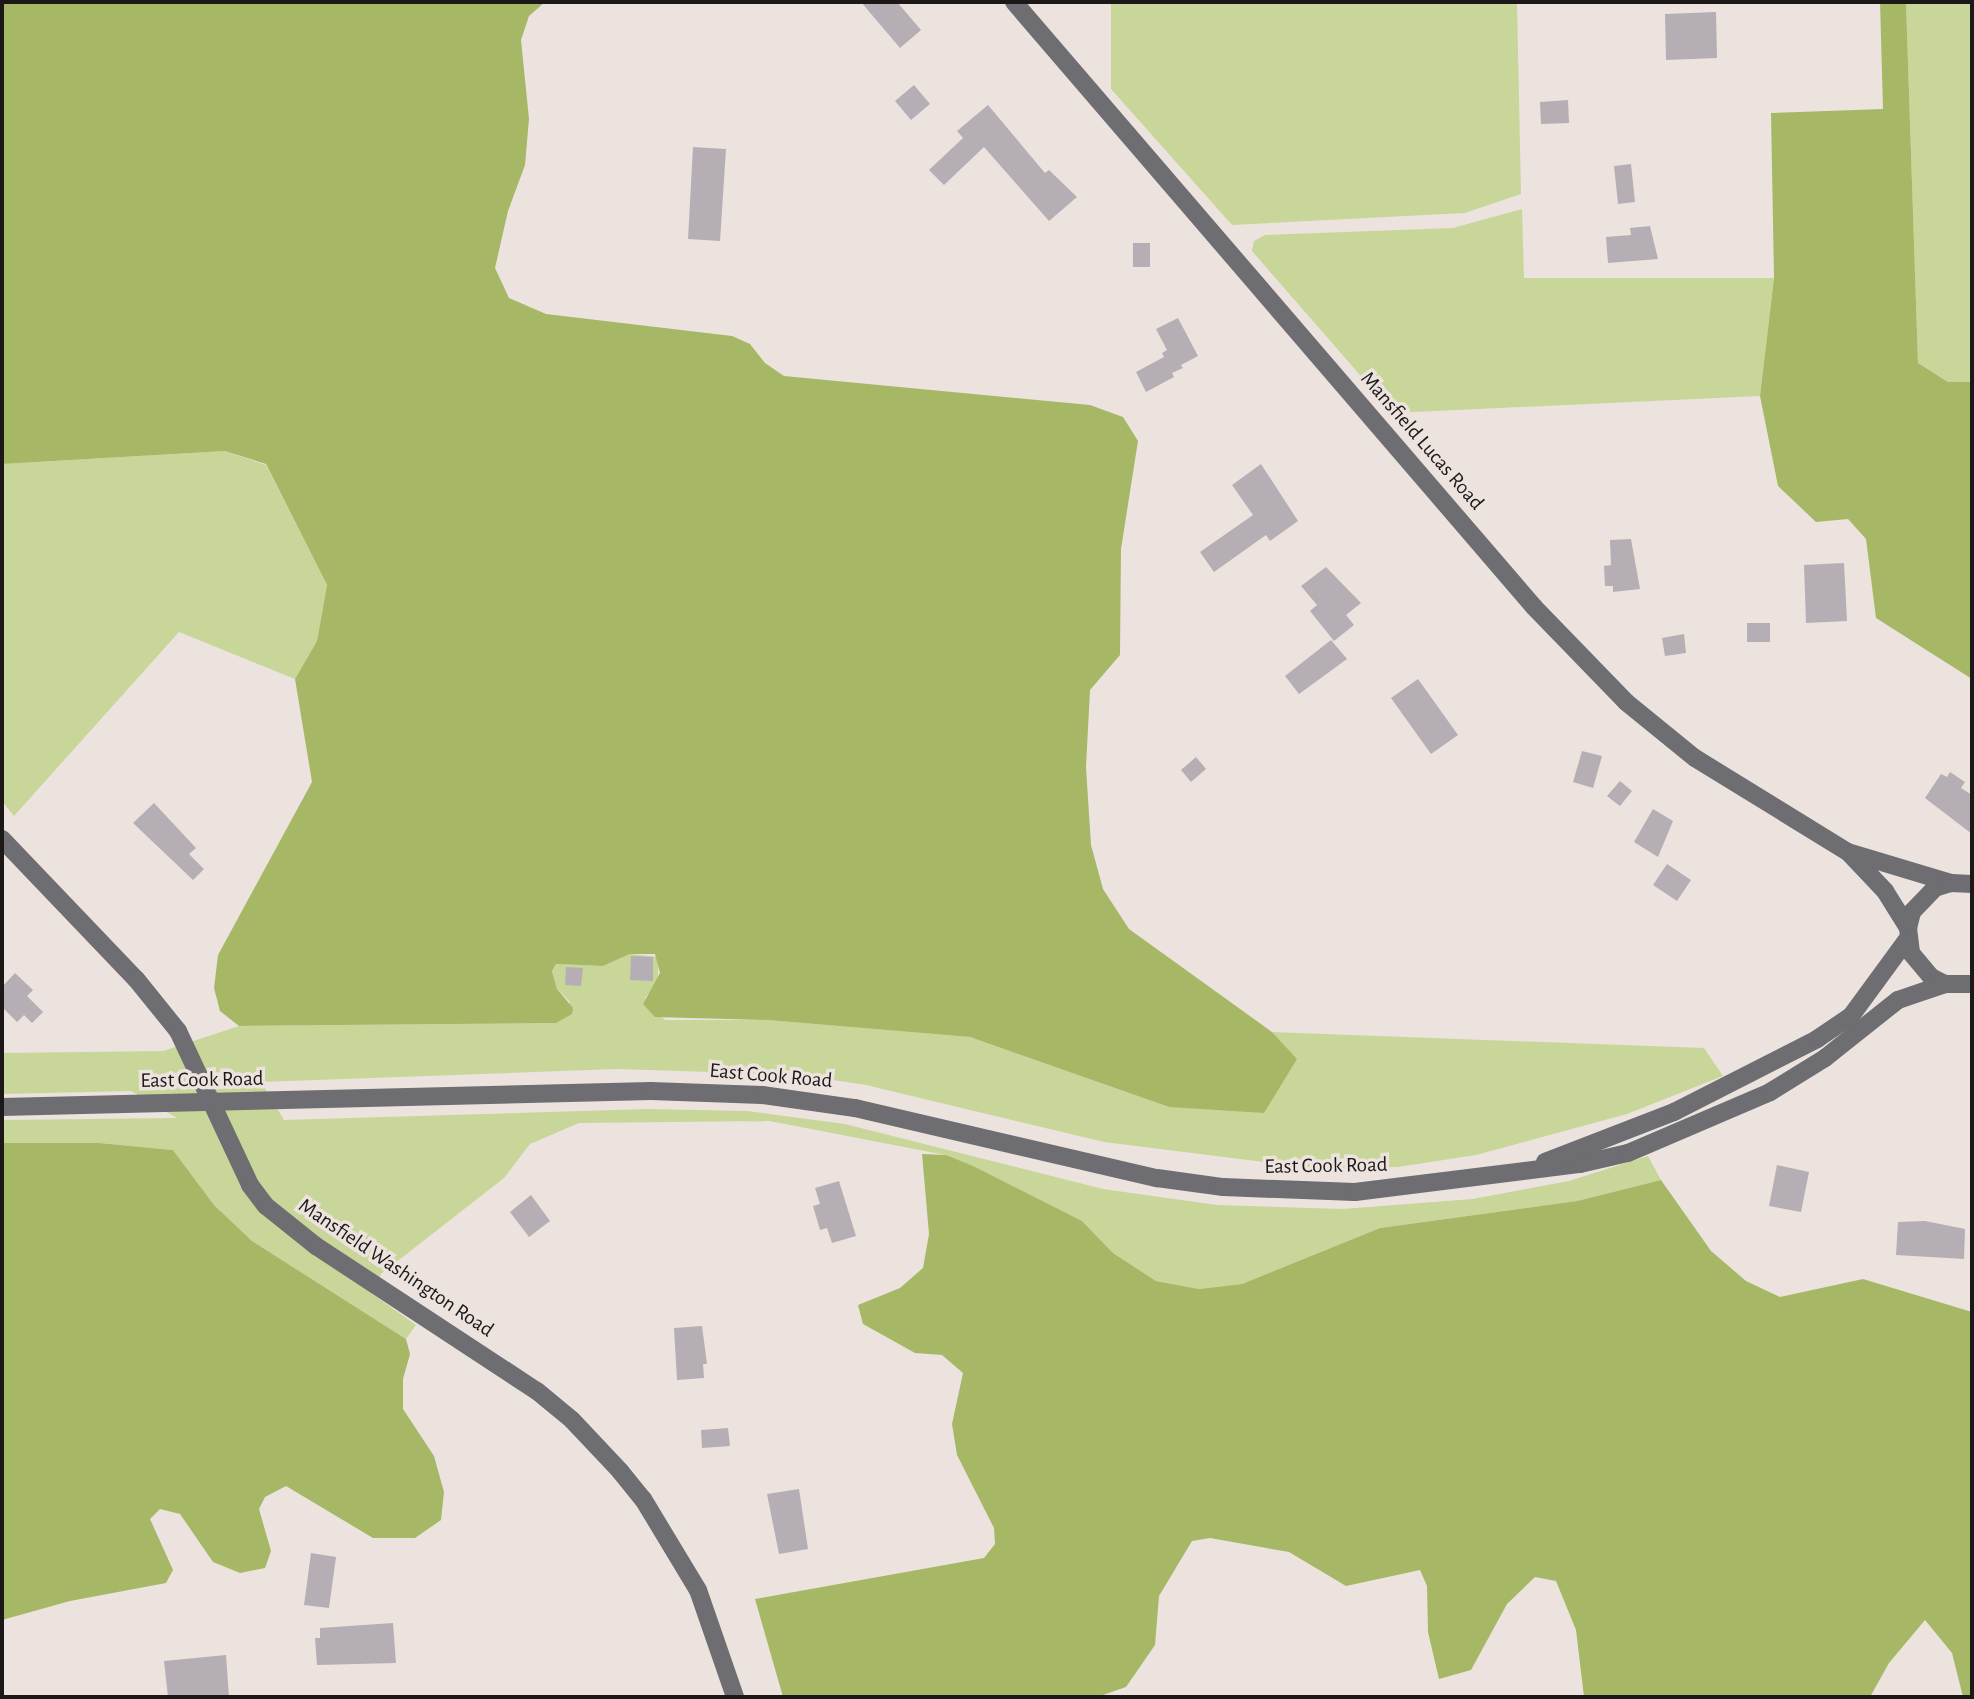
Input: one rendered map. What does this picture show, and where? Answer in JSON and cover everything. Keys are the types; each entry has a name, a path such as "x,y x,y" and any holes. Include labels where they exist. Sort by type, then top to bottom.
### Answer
{"main road":[{"name":"Mansfield Lucas Road","path":"1014,2 1583,659 1695,758 1848,852 1951,883 1972,884"},
{"name":"Mansfield Washington Road","path":"2,839 159,1005 178,1031 250,1185 288,1225 537,1391 597,1444 643,1499 698,1590 735,1697"},
{"name":"Mansfield Lucas Road","path":"1848,852 1885,891 1908,933 1919,967 1962,986"},
{"name":"East Cook Road","path":"1525,1169 1685,1108 1817,1040 1851,1016 1908,933 1922,898 1951,883"},
{"name":"East Cook Road","path":"2,1107 651,1091 750,1094 855,1108 1103,1167 1223,1187 1355,1192 1580,1164 1628,1153 1721,1115 1825,1058 1898,1000 1962,986"}],"green space":[{"path":"2,2 545,2 529,16 521,40 529,119 525,165 508,211 495,268 509,298 546,314 732,336 750,344 765,363 784,376 1090,405 1123,417 1138,441 1121,549 1120,655 1090,690 1086,767 1091,845 1103,889 1129,929 1272,1032 1297,1059 1264,1113 1169,1107 970,1037 767,1020 655,1017 643,1004 660,973 655,954 630,954 603,966 556,964 552,971 557,989 573,1008 572,1014 556,1023 239,1026 220,1011 214,988 218,955 312,782 295,679 317,641 327,585 266,464 225,451 2,464"},
{"path":"1111,2 1517,2 1521,194 1465,213 1232,225 1111,89"},
{"path":"1880,2 1906,2 1918,363 1948,382 1972,382 1972,679 1876,618 1866,539 1848,519 1816,522 1778,486 1760,396 1774,278 1771,113 1883,109"},
{"path":"1906,2 1972,2 1972,382 1948,382 1918,363"},
{"path":"1522,209 1524,278 1774,278 1760,396 1393,413 1252,251 1254,241 1265,235 1453,228"},
{"path":"225,451 266,465 327,585 317,641 295,679 179,632 14,816 2,801 2,464"},
{"path":"630,954 658,957 658,982 645,998 665,1020 767,1020 970,1037 1169,1107 1297,1060 1272,1032 1704,1048 1723,1076 1627,1114 1476,1155 1398,1167 1320,1169 1104,1142 866,1085 800,1075 617,1069 261,1082 284,1120 646,1109 748,1111 845,1124 1103,1189 1217,1205 1343,1209 1472,1199 1569,1181 1648,1156 1661,1180 1577,1201 1380,1228 1242,1284 1199,1289 1156,1281 1113,1253 1082,1221 946,1155 769,1121 579,1123 530,1144 504,1178 381,1274 371,1293 416,1325 406,1339 252,1241 214,1205 173,1150 99,1143 2,1143 2,1120 177,1118 131,1091 2,1094 2,1053 163,1051 239,1026 556,1023 570,1002 557,989 552,971 556,964 603,966"},
{"path":"2,1143 99,1143 173,1150 214,1205 252,1241 406,1339 410,1354 403,1379 403,1409 434,1456 444,1492 441,1520 415,1538 373,1538 286,1486 265,1497 259,1509 271,1551 265,1568 240,1573 213,1562 180,1514 160,1509 150,1519 173,1570 166,1583 70,1601 2,1620"},
{"path":"922,1154 946,1155 973,1166 1082,1221 1113,1253 1156,1281 1199,1289 1242,1284 1380,1228 1577,1201 1661,1180 1711,1251 1746,1281 1780,1297 1863,1279 1972,1312 1972,1697 1963,1697 1952,1653 1925,1620 1889,1663 1870,1697 1584,1697 1576,1630 1556,1581 1535,1577 1507,1604 1471,1670 1439,1679 1428,1632 1427,1586 1420,1570 1346,1586 1289,1552 1210,1538 1192,1541 1159,1596 1155,1645 1126,1687 1097,1697 783,1697 755,1599 984,1558 995,1544 994,1528 957,1455 952,1424 963,1373 942,1355 915,1353 863,1324 858,1305 900,1288 923,1268 929,1234"}],"building":[{"path":"861,2 897,2 921,30 900,48"},
{"path":"1716,12 1717,58 1666,60 1665,14"},
{"path":"914,85 930,104 911,120 895,101"},
{"path":"1568,100 1569,123 1541,124 1540,102"},
{"path":"988,105 1045,173 1049,170 1077,197 1049,221 984,147 944,185 929,170 963,138 957,131"},
{"path":"693,147 726,149 720,241 688,239"},
{"path":"1631,164 1635,202 1618,204 1614,166"},
{"path":"1650,226 1658,259 1608,263 1606,237 1631,235 1630,228"},
{"path":"1133,243 1150,243 1150,267 1133,267"},
{"path":"1178,318 1198,356 1181,365 1183,368 1172,373 1174,377 1146,392 1136,372 1164,357 1162,353 1167,350 1156,329"},
{"path":"1261,464 1298,521 1270,541 1266,535 1214,572 1200,552 1253,515 1232,485"},
{"path":"1631,539 1640,589 1613,592 1613,586 1605,586 1604,566 1611,565 1610,540"},
{"path":"1844,563 1847,621 1806,623 1804,565"},
{"path":"1326,567 1361,603 1346,615 1354,625 1334,641 1310,611 1317,605 1301,586"},
{"path":"1747,623 1770,623 1770,642 1747,642"},
{"path":"1684,634 1686,653 1665,656 1662,638"},
{"path":"1331,640 1347,659 1299,694 1285,676"},
{"path":"1418,679 1458,735 1431,754 1391,698"},
{"path":"1582,751 1602,756 1593,788 1573,782"},
{"path":"1196,757 1206,769 1191,782 1181,770"},
{"path":"1950,772 1965,782 1961,788 1972,795 1972,834 1925,798 1941,774 1947,777"},
{"path":"1620,781 1632,791 1620,806 1607,796"},
{"path":"154,803 196,848 189,854 204,869 193,880 133,823"},
{"path":"1653,809 1673,821 1658,857 1634,842"},
{"path":"1667,864 1691,880 1677,901 1653,885"},
{"path":"631,956 653,957 653,981 630,980"},
{"path":"566,967 583,968 581,986 565,985"},
{"path":"15,973 33,990 27,996 43,1012 32,1023 24,1015 17,1022 2,1007 2,987"},
{"path":"1777,1165 1809,1172 1801,1212 1769,1206"},
{"path":"839,1181 856,1236 832,1243 827,1228 820,1230 813,1206 820,1204 815,1188"},
{"path":"531,1195 550,1221 529,1237 510,1212"},
{"path":"1925,1221 1965,1229 1964,1259 1896,1255 1898,1222"},
{"path":"702,1326 707,1364 703,1364 704,1378 677,1380 674,1328"},
{"path":"728,1428 730,1446 702,1448 701,1430"},
{"path":"799,1489 808,1549 779,1554 767,1494"},
{"path":"311,1553 336,1557 329,1608 304,1605"},
{"path":"393,1623 396,1663 317,1665 315,1638 320,1638 320,1628"},
{"path":"226,1655 229,1697 168,1697 164,1661"}]}
